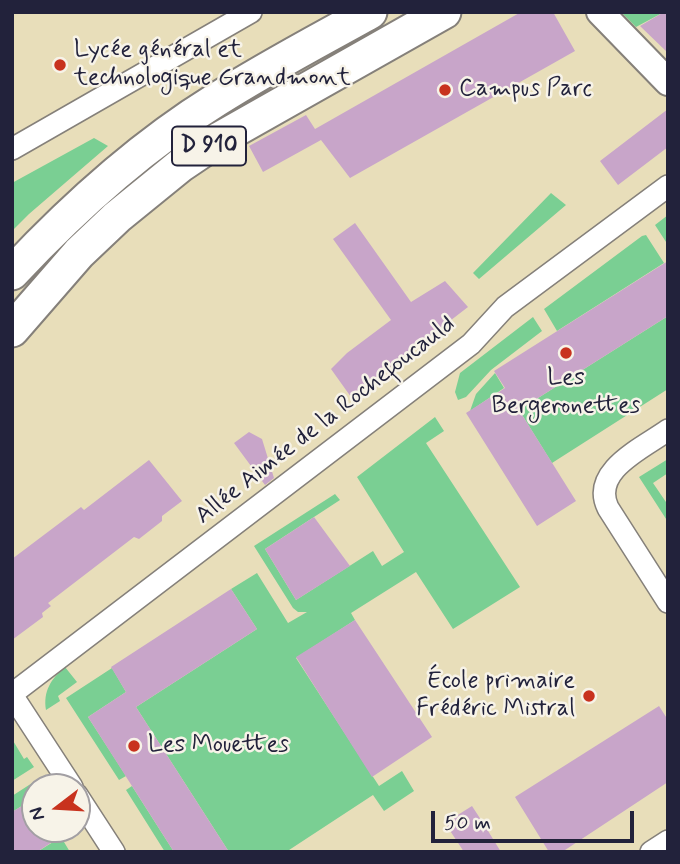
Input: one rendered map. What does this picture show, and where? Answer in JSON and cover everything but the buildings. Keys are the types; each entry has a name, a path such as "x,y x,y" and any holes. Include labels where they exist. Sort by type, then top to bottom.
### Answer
{"main road":[{"name":"D 910","path":"12,273 70,214 158,140 216,100 370,12"},
{"name":"D 910","path":"12,330 79,253 117,217 181,165 221,138 444,12"}],"street":[{"path":"12,149 251,12"},
{"path":"600,12 668,82"},
{"name":"Allée Aimée de la Rochefoucauld","path":"12,694 471,344 505,307 668,186"},
{"path":"668,430 614,468 605,480 603,495 608,508 668,602"},
{"path":"12,694 63,773"},
{"path":"91,817 114,852"},
{"path":"651,852 668,841"}],"green space":[{"path":"621,12 664,12 636,27"},
{"path":"94,138 108,146 12,231 12,183"},
{"path":"551,193 566,205 479,279 473,273"},
{"path":"668,215 668,245 655,225"},
{"path":"646,235 664,263 557,331 544,309"},
{"path":"668,316 668,389 552,463 519,410"},
{"path":"533,317 542,331 491,370 466,397 458,400 455,392 460,373"},
{"path":"495,373 504,388 470,411 476,394"},
{"path":"435,417 444,431 426,443 520,587 453,629 416,572 351,613 355,620 296,658 379,786 402,771 414,791 384,811 373,795 286,852 229,852 136,707 257,629 231,589 257,573 288,623 307,612 298,612 293,608 254,546 335,494 340,500 265,549 296,600 373,551 382,566 404,552 357,477"},
{"path":"668,459 668,473 653,483 668,505 668,522 639,477"},
{"path":"65,667 77,682 58,696 60,701 46,710 49,686"},
{"path":"112,668 126,692 88,717 126,776 119,780 66,698"},
{"path":"12,739 24,759 27,757 34,767 12,781"},
{"path":"132,786 174,852 165,852 126,790"},
{"path":"21,790 21,807 12,812 12,796"},
{"path":"51,843 65,843 70,852 37,852"}],"place":[{"name":"Lycée général et technologique Grandmont","path":"60,65"},
{"name":"Campus Parc","path":"445,90"},
{"name":"Les Bergeronettes","path":"566,353"},
{"name":"École primaire Frédéric Mistral","path":"589,696"},
{"name":"Les Mouettes","path":"134,746"}]}
